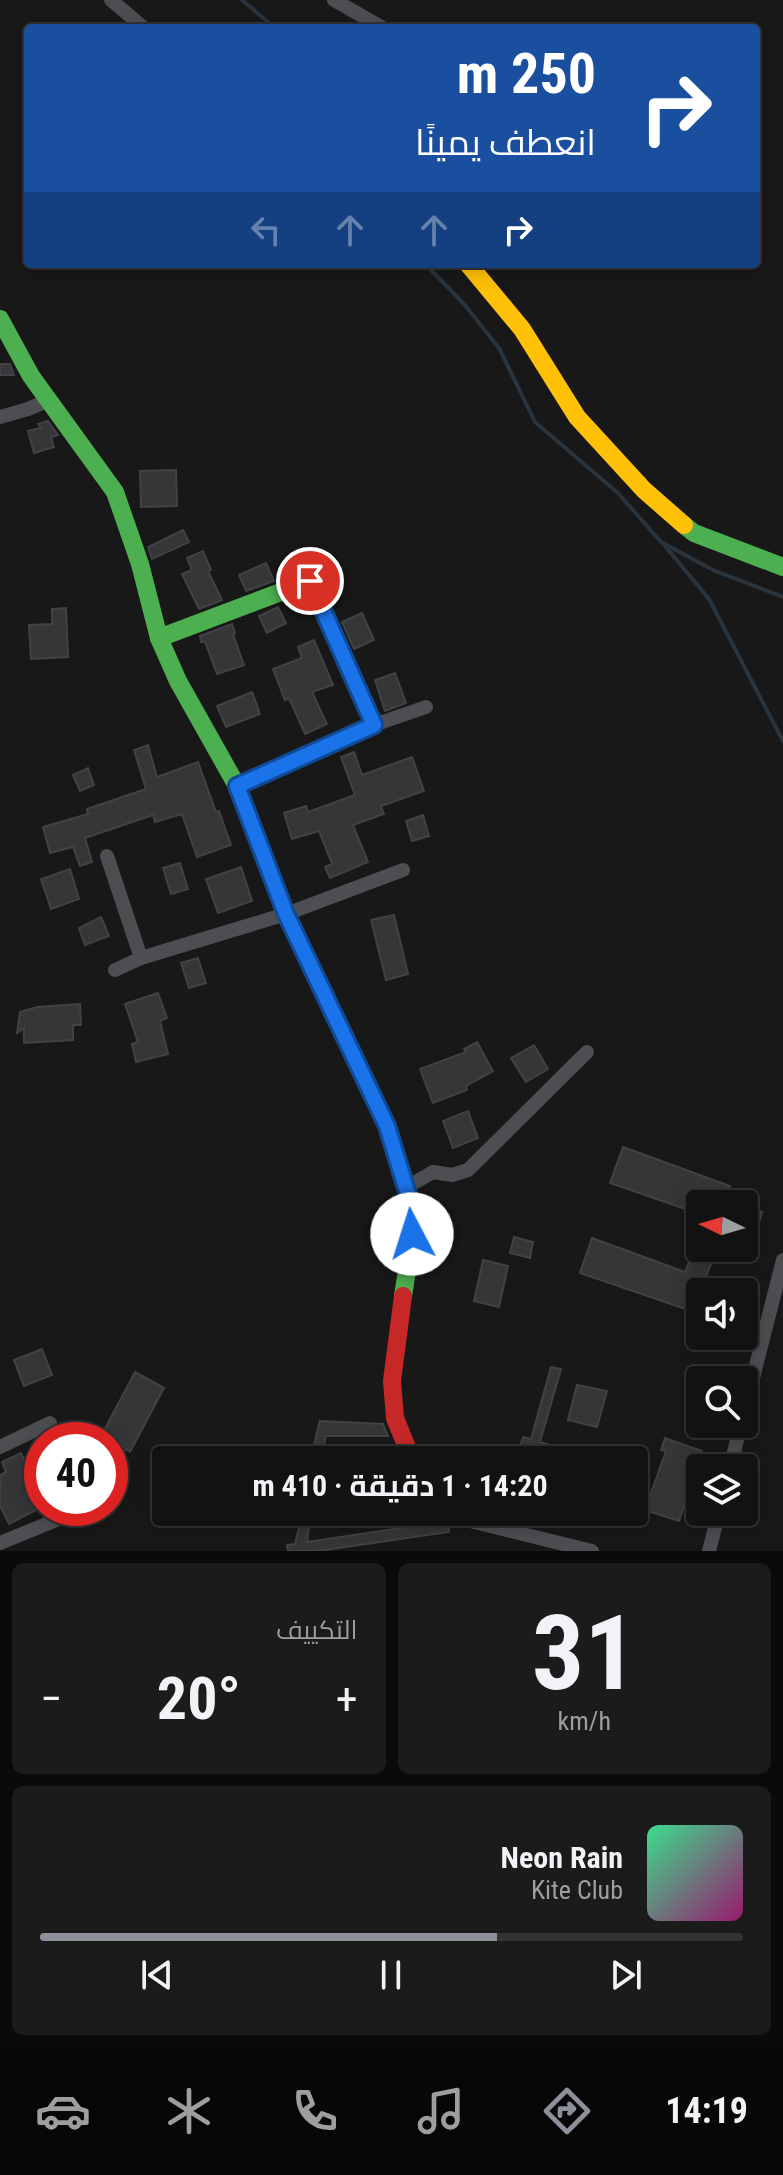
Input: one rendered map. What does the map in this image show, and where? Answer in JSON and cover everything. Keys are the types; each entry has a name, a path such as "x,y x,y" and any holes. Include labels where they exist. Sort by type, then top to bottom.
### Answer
{"street":[{"path":"111,0 139,24"},
{"path":"334,0 376,24"},
{"path":"471,268 522,329 577,417 644,490 694,533 783,567"},
{"path":"0,319 31,376 115,492 140,564 159,638 178,681 237,786 286,914 387,1126 407,1187 412,1234 398,1322 392,1399 406,1446"},
{"path":"0,417 49,400"},
{"path":"159,638 310,581 374,725"},
{"path":"237,786 374,725 426,707"},
{"path":"107,856 141,958"},
{"path":"115,970 141,958 286,914 403,870"},
{"path":"407,1187 433,1172 452,1175 468,1170 587,1052"},
{"path":"756,1366 783,1260"},
{"path":"0,1447 24,1435"},
{"path":"0,1543 42,1526"},
{"path":"490,1526 592,1551"},
{"path":"709,1551 715,1526"}],"building":[{"path":"0,364 10,364 14,375 0,375"},
{"path":"48,421 58,435 51,437 54,447 34,453 28,431 41,428 38,424"},
{"path":"176,470 177,506 141,507 140,471"},
{"path":"183,530 189,542 152,559 148,547"},
{"path":"203,551 211,570 208,571 222,600 199,609 182,574 192,570 187,558"},
{"path":"266,563 274,581 246,591 239,575"},
{"path":"278,607 286,623 267,633 259,616"},
{"path":"66,608 68,657 31,659 29,625 52,624 52,609"},
{"path":"362,613 374,640 354,649 342,622"},
{"path":"232,624 244,665 217,674 200,636"},
{"path":"314,640 333,685 312,692 327,724 305,734 289,698 285,700 273,669 302,658 298,647"},
{"path":"395,673 406,703 385,711 375,680"},
{"path":"252,692 260,714 226,727 217,706"},
{"path":"148,745 157,777 198,762 231,845 197,857 182,814 155,822 153,815 85,838 92,862 80,866 73,847 50,853 43,827 88,814 87,809 146,789 134,750"},
{"path":"354,752 362,775 412,757 424,791 381,806 384,814 353,825 368,862 330,878 325,867 332,864 319,831 292,839 284,813 306,806 308,812 355,795 341,757"},
{"path":"88,768 94,785 80,791 73,775"},
{"path":"423,815 429,836 412,841 406,821"},
{"path":"180,863 188,889 171,894 163,868"},
{"path":"241,867 252,901 218,913 206,879"},
{"path":"70,869 79,899 51,909 41,879"},
{"path":"394,915 408,974 386,980 371,920"},
{"path":"101,917 109,936 85,945 79,928"},
{"path":"198,958 206,983 189,988 181,963"},
{"path":"158,993 167,1018 160,1021 168,1054 136,1062 132,1044 138,1042 125,1004"},
{"path":"80,1004 81,1025 73,1025 73,1040 24,1043 24,1028 17,1033 20,1012 37,1007"},
{"path":"477,1042 493,1071 466,1086 467,1090 433,1103 420,1069 466,1052 464,1049"},
{"path":"534,1045 548,1069 526,1082 511,1058"},
{"path":"468,1111 478,1138 453,1148 443,1121"},
{"path":"623,1147 730,1186 727,1190 686,1190 686,1209 610,1183"},
{"path":"514,1237 533,1242 530,1258 510,1253"},
{"path":"592,1238 685,1272 689,1262 712,1262 706,1278 686,1278 686,1309 580,1273"},
{"path":"483,1260 508,1266 499,1307 474,1301"},
{"path":"42,1349 52,1375 24,1386 14,1360"},
{"path":"551,1367 561,1369 540,1442 554,1446 520,1446 523,1437 531,1439"},
{"path":"135,1372 164,1388 130,1452 128,1422 108,1422"},
{"path":"577,1385 607,1391 597,1427 568,1420"},
{"path":"320,1421 383,1424 388,1436 326,1436 324,1446 314,1446"},
{"path":"665,1438 702,1451 701,1454 686,1454 686,1500 679,1521 648,1511 648,1502 666,1451 661,1450"},
{"path":"21,1453 24,1459 24,1516 9,1524 0,1506 0,1475 6,1472 2,1462"},
{"path":"300,1526 309,1526 307,1542 414,1526 448,1526 449,1532 318,1551 288,1551 287,1545 295,1544"}],"waterway":[{"path":"242,0 270,24"},
{"path":"429,268 464,304 499,348 535,422 618,493 661,542 713,570 783,597"},
{"path":"665,546 709,599 783,741"}],"traffic: fast":[{"path":"0,319 31,376 115,492 140,564 159,638 178,681 237,786 286,914 387,1126 412,1215 403,1296"},
{"path":"684,525 694,533 783,567"},
{"path":"159,638 310,581 374,725"}],"traffic: slow":[{"path":"471,268 522,329 577,417 644,490 684,525"}],"traffic: jam":[{"path":"403,1296 392,1381 395,1418 406,1446"}],"route":[{"path":"310,581 374,725 237,786 286,914 387,1126 410,1201 412,1234"}]}
